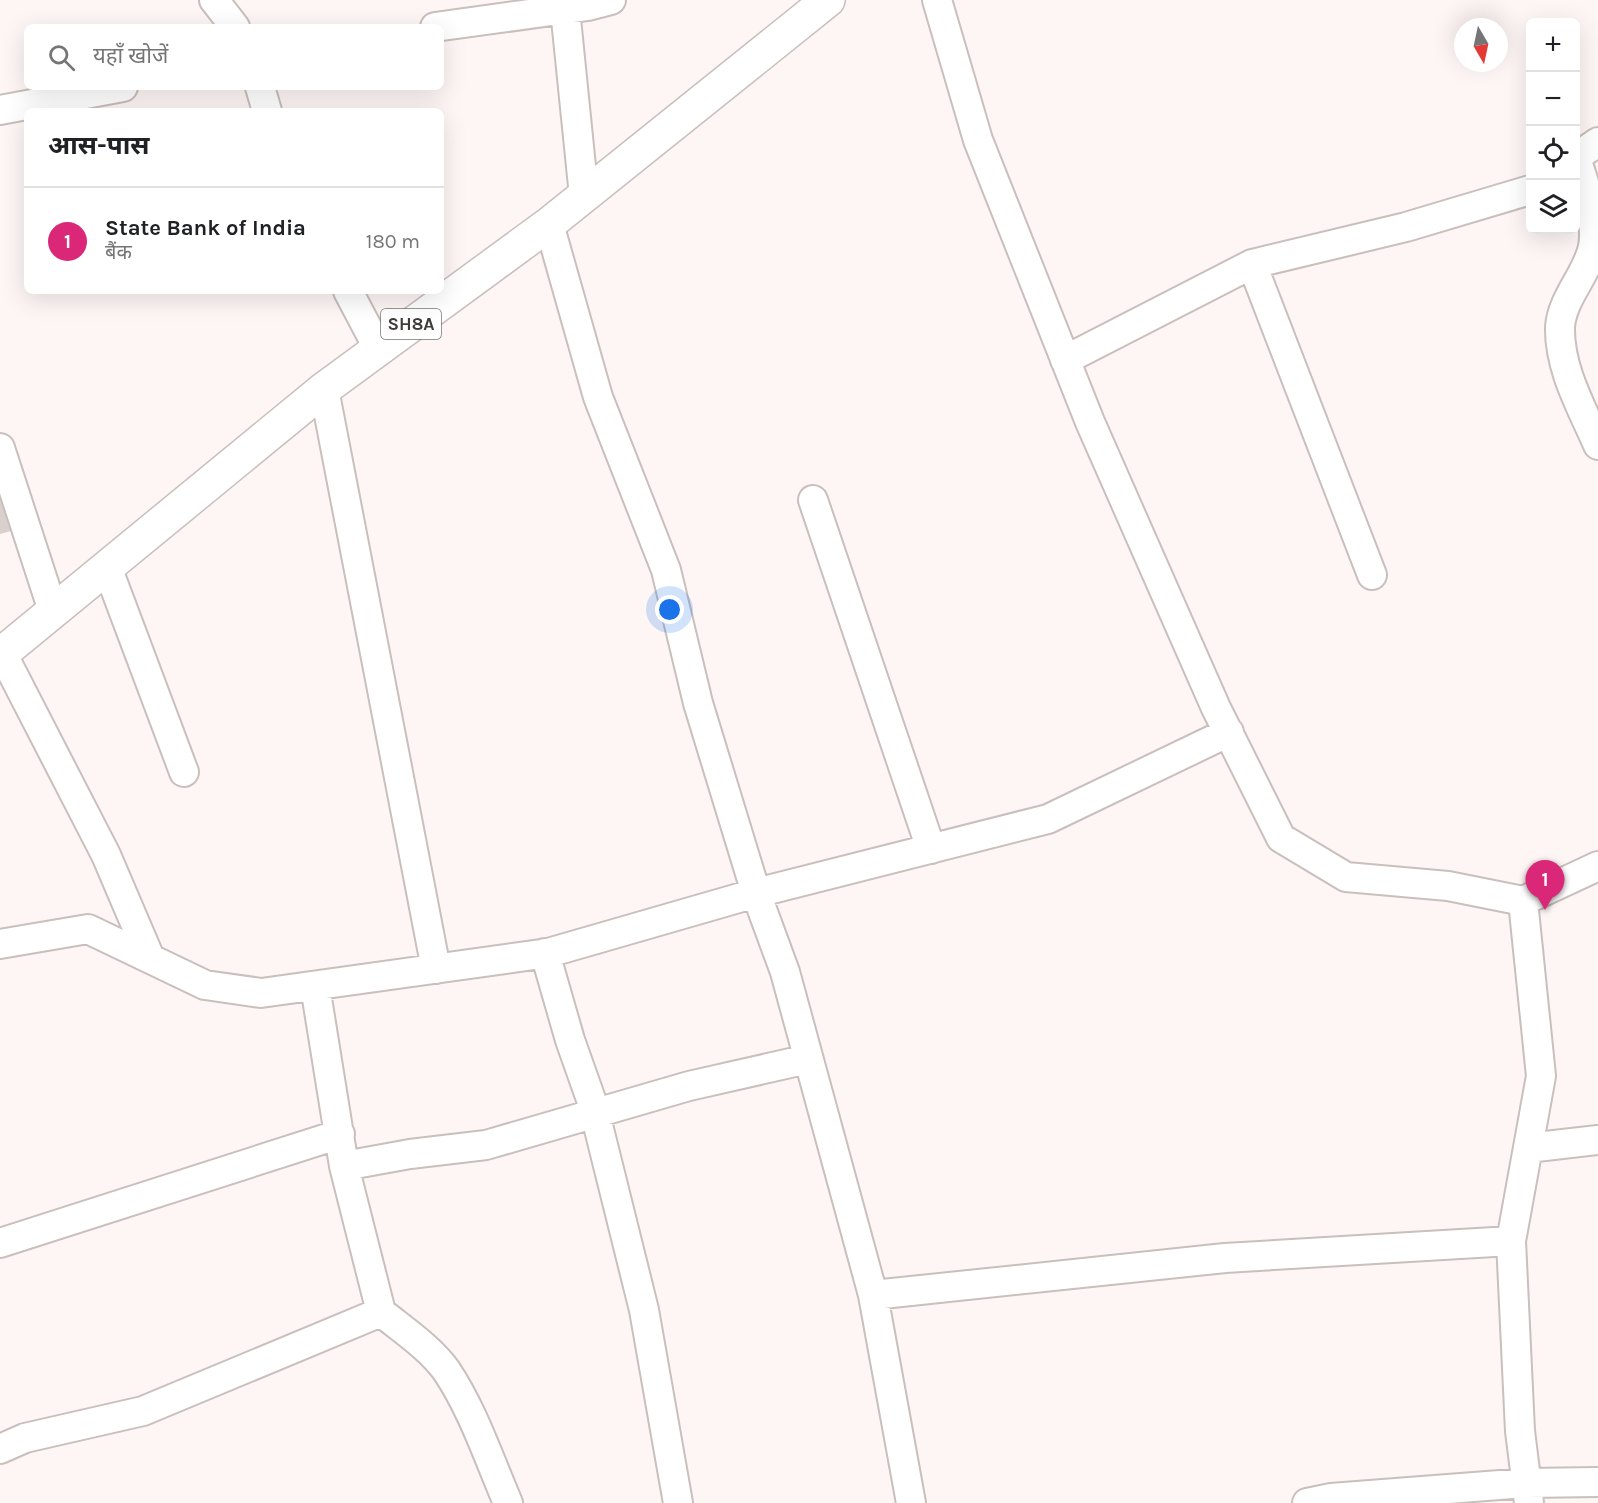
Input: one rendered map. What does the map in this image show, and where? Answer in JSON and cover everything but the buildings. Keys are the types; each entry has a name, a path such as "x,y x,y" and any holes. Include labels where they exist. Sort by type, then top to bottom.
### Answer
{"main road":[{"name":"SH8A","path":"1,654 324,389 549,224 828,0"}],"street":[{"path":"444,26 565,9 611,0"},
{"path":"937,0 978,141 1090,422 1228,732 1281,838 1346,877 1448,886 1523,901 1598,866"},
{"path":"216,1 233,24"},
{"path":"565,9 584,196"},
{"path":"0,110 107,90"},
{"path":"261,90 266,108"},
{"path":"1583,152 1595,233 1593,249 1566,303 1560,326 1568,375 1598,445"},
{"path":"1065,360 1252,264 1406,227 1526,191"},
{"path":"549,224 598,397 666,570 698,703 756,893 785,972 852,1210 873,1295 911,1503"},
{"path":"1252,264 1372,575"},
{"path":"350,294 378,348"},
{"path":"324,389 436,969"},
{"path":"0,448 53,611"},
{"path":"813,500 931,849"},
{"path":"107,567 184,772"},
{"path":"1,654 106,855 150,958"},
{"path":"0,944 88,929 204,985 261,993 545,953 756,893 1048,819 1228,732"},
{"path":"1523,901 1541,1076 1511,1241 1520,1431 1528,1493"},
{"path":"545,953 570,1040 596,1115 644,1310 678,1503"},
{"path":"315,986 344,1166 381,1312 426,1348 445,1369 463,1400 508,1503"},
{"path":"344,1166 410,1154 486,1145 596,1115 689,1086 808,1059"},
{"path":"0,1243 340,1134"},
{"path":"1528,1148 1598,1140"},
{"path":"873,1295 1225,1258 1511,1241"},
{"path":"0,1449 25,1438 143,1410 381,1312"},
{"path":"1324,1502 1528,1493 1598,1482"}],"place":[{"name":"State Bank of India","path":"1545,910"}]}
